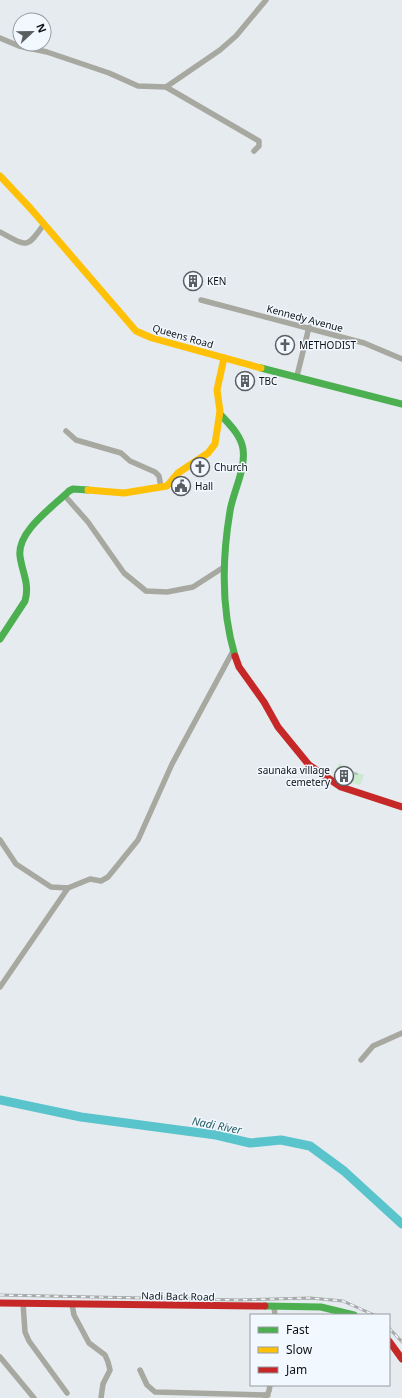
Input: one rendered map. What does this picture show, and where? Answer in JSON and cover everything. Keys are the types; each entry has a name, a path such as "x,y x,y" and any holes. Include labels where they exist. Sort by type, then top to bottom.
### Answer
{"main road":[{"name":"Queens Road","path":"0,176 44,224 136,331 152,338 224,358 402,404"},
{"path":"0,639 25,601 27,594 27,582 20,554 22,541 29,530 65,496 73,489 124,492 167,486 178,473 213,449 217,438 220,414 217,390 224,358"},
{"path":"220,414 235,431 243,448 243,459 230,511 222,578 229,635 240,667 264,702 278,727 308,765 341,787 402,807"},
{"name":"Nadi Back Road","path":"0,1303 321,1307 350,1314"},
{"path":"390,1342 402,1358"}],"street":[{"path":"166,87 201,65 220,50 236,36 266,0"},
{"path":"0,38 19,46 47,52 109,73 138,86 166,87 259,141 259,146 254,151"},
{"path":"0,232 22,244 28,243 31,242 44,224"},
{"name":"Kennedy Avenue","path":"200,300 309,327 364,343 402,359"},
{"path":"297,376 309,327"},
{"path":"66,431 76,440 121,453 130,461 155,472 159,476 161,487"},
{"path":"65,496 88,522 124,573 132,581 148,592 167,592 193,587 224,567"},
{"path":"0,840 16,864 51,887 68,888 90,879 101,881 108,877 138,840 172,764 234,651"},
{"path":"0,987 68,888"},
{"path":"361,1060 373,1046 402,1033"},
{"path":"23,1303 25,1332 29,1340 67,1393"},
{"path":"72,1304 74,1315 90,1344 105,1355 109,1365 110,1370 103,1384 101,1398"},
{"path":"274,1307 275,1314"},
{"path":"0,1357 34,1398"},
{"path":"140,1370 147,1384 155,1392 266,1396 270,1386"}],"green space":[{"name":"saunaka village cemetery","path":"339,763 349,770 364,775 360,785 332,777"}],"waterway":[{"name":"Nadi River","path":"0,1100 81,1117 216,1135 250,1143 281,1140 310,1146 344,1171 402,1224"}],"railway":[{"path":"0,1295 238,1300 310,1298 343,1301 372,1314"},
{"path":"390,1329 402,1342"}],"traffic: fast":[{"path":"261,368 402,404"},
{"path":"220,414 237,434 243,449 243,464 230,511 227,529 224,566 227,620 235,656"},
{"path":"0,639 25,601 27,589 20,556 24,538 37,520 69,491 73,489 88,490"},
{"path":"265,1306 321,1307 350,1314"}],"traffic: slow":[{"path":"0,176 31,209 136,331 152,338 261,368"},
{"path":"88,490 124,493 167,486 178,473 208,453 215,444 220,411 217,390 224,358"}],"traffic: jam":[{"path":"235,656 239,667 264,702 278,727 309,765 341,787 402,807"},
{"path":"0,1303 265,1306"},
{"path":"390,1342 402,1359"}],"place":[{"name":"KEN","path":"193,281"},
{"name":"METHODIST","path":"285,345"},
{"name":"TBC","path":"245,381"},
{"name":"Church","path":"200,467"},
{"name":"Hall","path":"181,486"},
{"name":"saunaka village cemetery","path":"344,776"}]}
